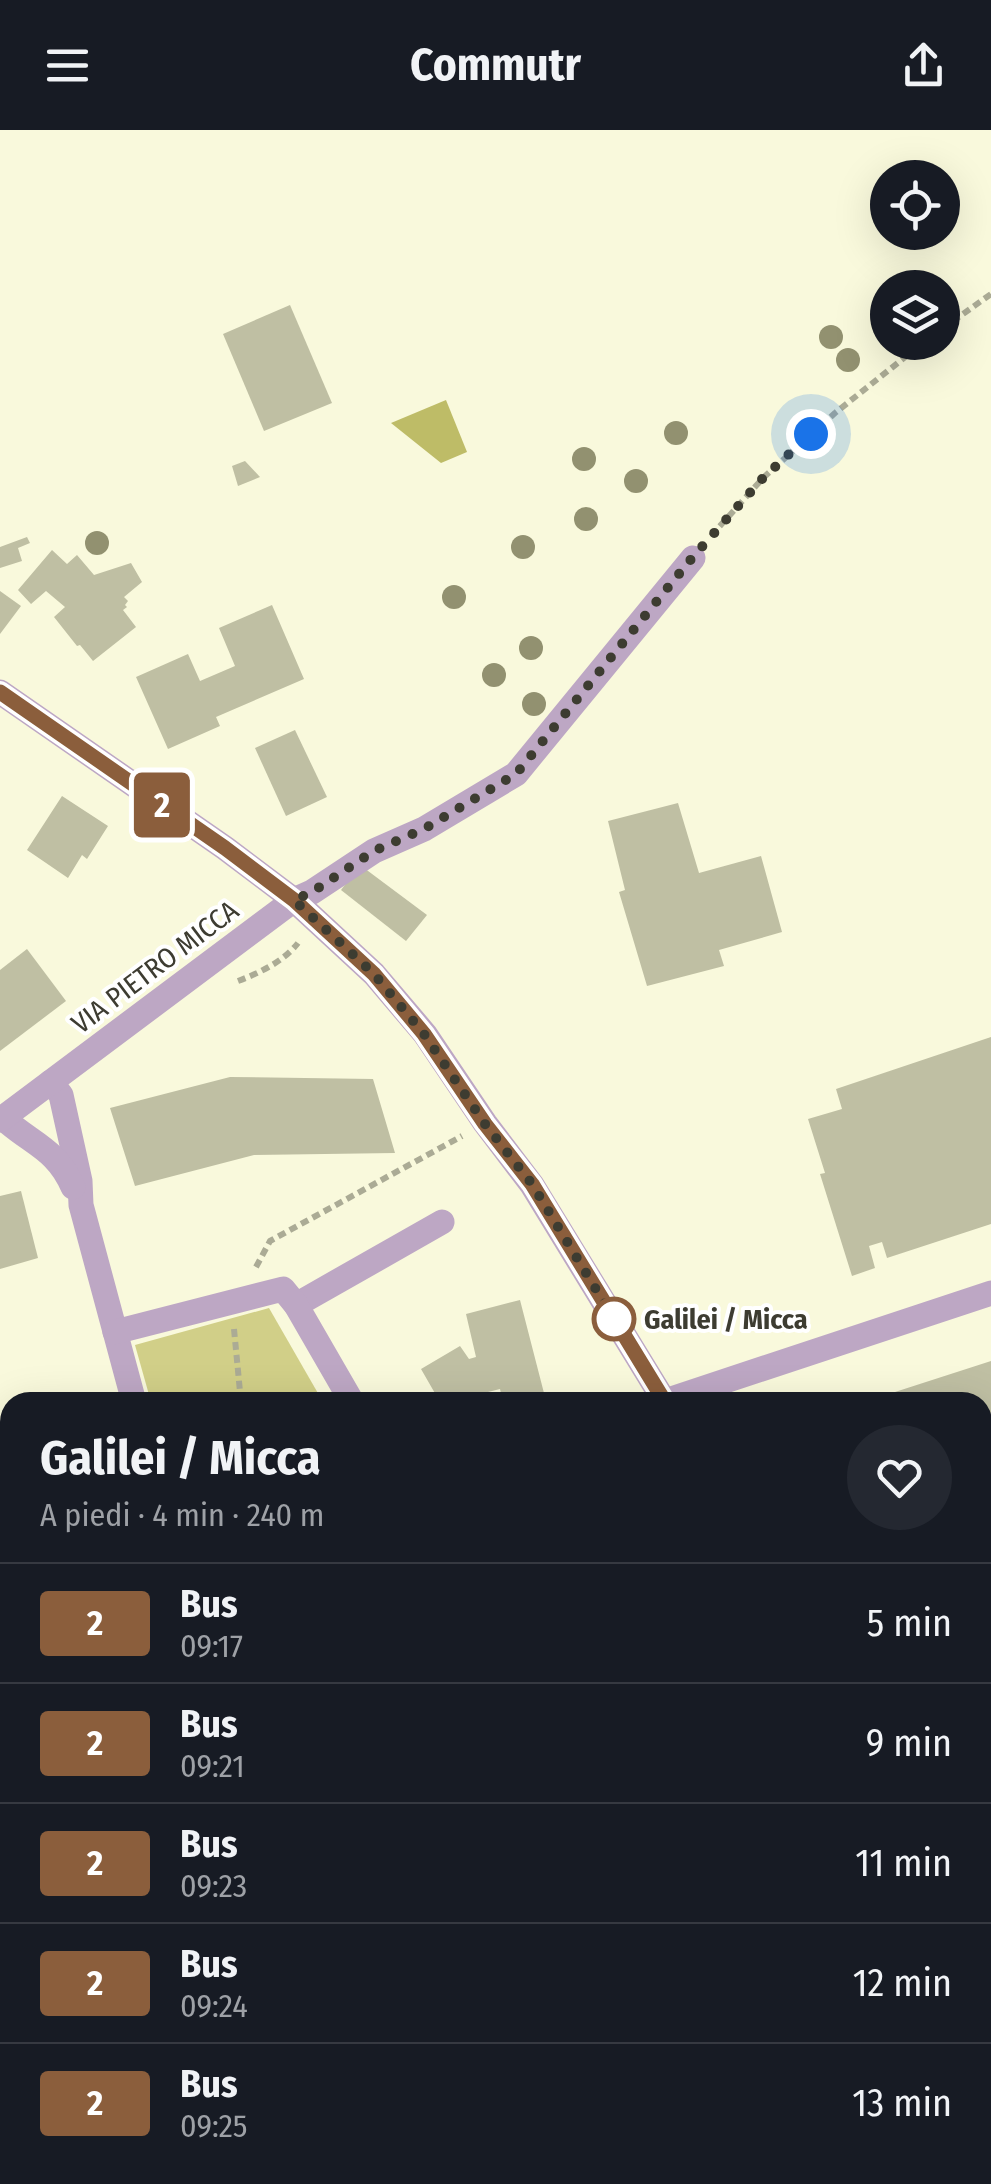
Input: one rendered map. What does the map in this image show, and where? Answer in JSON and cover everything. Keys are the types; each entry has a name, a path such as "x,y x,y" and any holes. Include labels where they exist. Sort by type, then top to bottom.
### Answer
{"street":[{"name":"VIA PIETRO MICCA","path":"131,1392 81,1206 68,1176 55,1157 2,1119 294,900 374,851 424,829 516,774 692,558"},
{"path":"0,692 294,900 374,974 424,1034 485,1124 532,1184 659,1392"},
{"name":"VIA PIETRO MICCA","path":"50,1082 61,1095 80,1181 81,1206"},
{"path":"296,1305 442,1222"},
{"path":"115,1332 283,1289 346,1392"},
{"path":"695,1392 991,1293"}],"path":[{"path":"960,316 991,294"},
{"path":"692,558 763,478 901,360"},
{"path":"240,1392 233,1334 238,1300 270,1241 485,1124"}],"shaded area":[{"path":"446,400 467,452 441,463 391,423"},
{"path":"269,1308 317,1392 148,1392 135,1345"}],"building":[{"path":"290,305 332,403 264,431 223,334"},
{"path":"245,461 260,477 238,486 232,466"},
{"path":"27,537 30,543 18,548 22,561 0,568 0,547"},
{"path":"52,550 67,564 77,555 94,575 131,563 142,582 124,597 128,601 123,610 136,627 93,661 54,617 65,607 46,591 31,604 18,590"},
{"path":"0,591 21,606 0,634"},
{"path":"272,605 304,679 216,717 220,726 168,749 136,677 188,654 200,681 235,666 219,628"},
{"path":"295,730 327,797 286,816 255,748"},
{"path":"62,796 108,826 87,859 82,855 68,878 27,850"},
{"path":"678,803 699,873 761,856 782,932 719,950 724,966 647,986 619,892 625,890 608,821"},
{"path":"360,865 427,915 406,941 341,890"},
{"path":"27,949 66,1001 0,1051 0,970"},
{"path":"991,1037 991,1224 887,1258 882,1242 869,1246 875,1268 852,1276 820,1174 825,1173 808,1119 842,1109 836,1089"},
{"path":"230,1077 373,1079 395,1153 254,1155 135,1186 110,1108"},
{"path":"21,1191 38,1258 0,1269 0,1196"},
{"path":"520,1300 544,1392 434,1392 421,1369 460,1346 469,1359 476,1357 466,1314"},
{"path":"991,1361 991,1392 895,1392"}],"bus line":[{"name":"2","path":"0,692 294,900 374,974 424,1034 485,1124 532,1184 659,1392"}],"place":[{"name":"Galilei / Micca","path":"614,1319"}],"route":[{"path":"614,1319 532,1184 485,1124 424,1034 374,974 294,900 374,851 424,829 516,774 692,558 763,478 811,434"}]}
